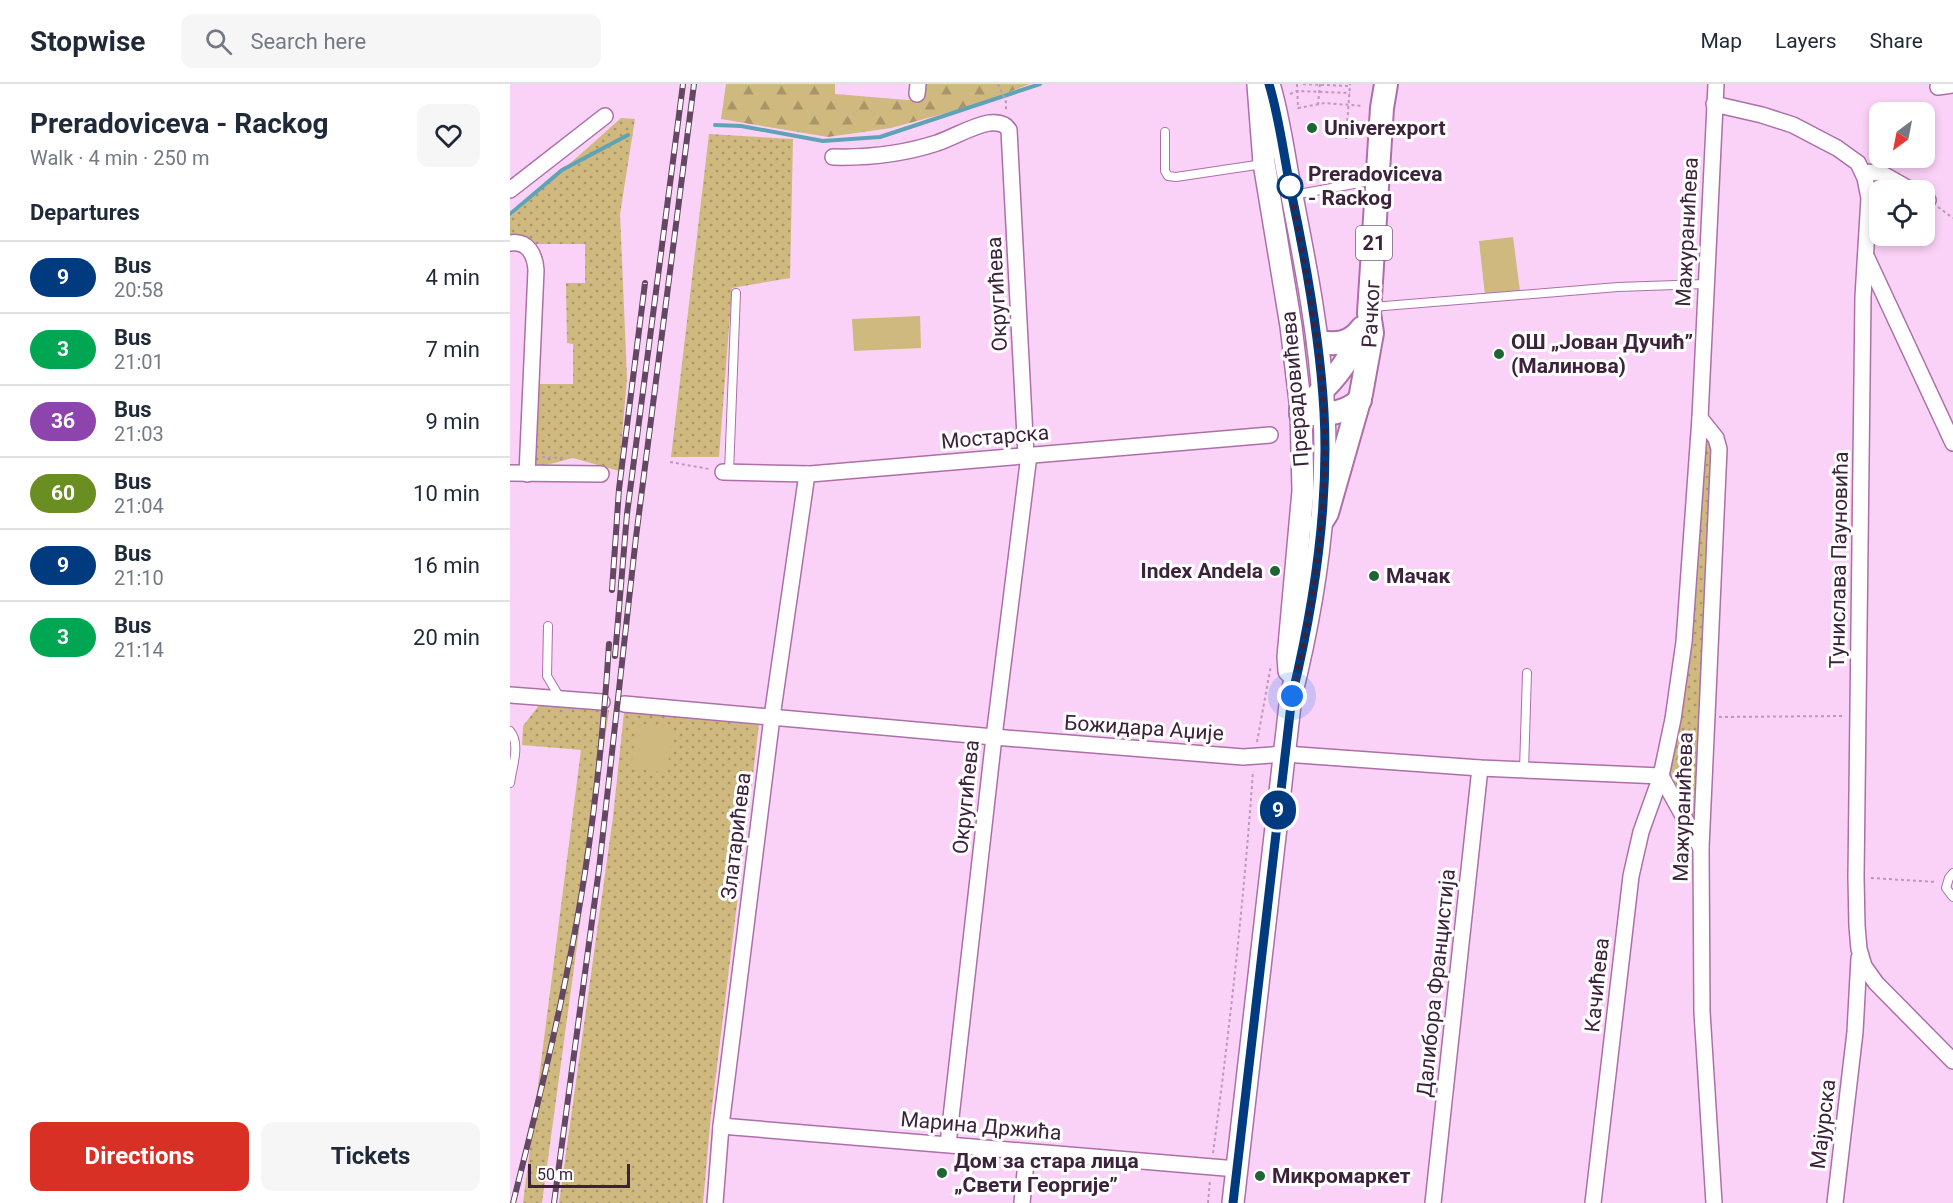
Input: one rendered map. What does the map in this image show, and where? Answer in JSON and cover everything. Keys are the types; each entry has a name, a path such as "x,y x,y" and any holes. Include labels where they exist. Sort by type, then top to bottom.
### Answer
{"main road":[{"name":"Прерадовићева","path":"1258,84 1264,164 1291,326 1301,412 1303,491 1288,657 1292,696"},
{"name":"Рачког","path":"1323,403 1356,346 1367,317 1382,108 1386,84"},
{"name":"Прерадовићева","path":"1233,1203 1292,696 1305,640 1324,477 1323,403 1318,342 1276,90"},
{"name":"Рачког","path":"1360,400 1372,333 1367,317"},
{"path":"1318,342 1331,344 1351,340 1367,317"},
{"path":"1301,412 1323,403 1345,411 1360,400"},
{"name":"21","path":"1320,524 1327,513 1360,400"}],"street":[{"name":"Мажуранићева","path":"1661,776 1673,719 1684,642 1700,418 1716,84"},
{"path":"1714,104 1793,125 1850,156 1863,172 1881,173 1893,180"},
{"path":"510,190 605,116"},
{"name":"Округићева","path":"832,157 861,158 886,155 938,142 988,123 1002,123 1010,130 1027,456 948,1144"},
{"name":"Тунислава Пауновића","path":"1853,1050 1858,1000 1859,949 1856,877 1858,716 1865,255 1869,205 1863,172"},
{"path":"510,243 522,244 531,251 535,258 536,270 527,474"},
{"path":"1865,255 1953,443"},
{"name":"Мажуранићева","path":"1700,418 1716,438 1719,449 1701,848 1702,1012 1714,1203"},
{"name":"Мостарска","path":"726,472 807,474 1270,435"},
{"path":"510,473 601,474"},
{"name":"Златарићева","path":"715,1203 721,1126 772,717 807,474"},
{"path":"510,695 602,702"},
{"name":"Божидара Аџије","path":"624,704 1243,757 1285,754 1480,768 1661,776"},
{"name":"Далибора Францистија","path":"1433,1203 1480,768"},
{"path":"1661,776 1701,848"},
{"name":"Качићева","path":"1593,1203 1631,876 1641,832 1661,776"},
{"name":"Тунислава Пауновића","path":"1859,949 1864,966 1876,983 1953,1061"},
{"name":"Мајурска","path":"1835,1203 1853,1050"},
{"name":"Марина Држића","path":"721,1126 1237,1168"},
{"path":"1022,1203 1027,1152"}],"lane":[{"path":"1165,132 1165,171 1168,176 1176,177 1264,164"},
{"path":"1292,195 1378,180"},
{"path":"1367,317 1618,287 1705,284"},
{"path":"726,472 736,293"},
{"path":"548,626 547,676 561,699"},
{"path":"1524,770 1527,673"},
{"path":"510,731 515,737 516,744 510,783"},
{"path":"1953,873 1946,888 1953,897"}],"path":[{"path":"999,84 1006,102"},
{"path":"1297,84 1298,108 1324,103 1382,108"},
{"path":"1303,84 1350,85 1346,139"},
{"path":"1318,105 1320,84"},
{"path":"1276,90 1350,93"},
{"path":"1935,205 1953,218"},
{"path":"528,457 573,458"},
{"path":"670,462 726,472"},
{"path":"1208,1203 1232,1014 1246,872 1254,756 1270,665"},
{"path":"1708,717 1858,716"},
{"path":"1683,743 1692,722"},
{"path":"1856,877 1931,881"}],"green space":[{"path":"726,84 835,84 835,94 920,101 921,84 1030,84 979,104 891,128 828,137 721,119"},
{"path":"621,118 635,119 620,214 627,378 619,471 573,458 531,469 535,384 573,384 573,344 567,343 566,283 585,283 585,244 536,244 524,236 510,235 510,217"},
{"path":"709,134 793,139 790,278 732,288 719,457 671,457"},
{"path":"1513,237 1520,291 1485,295 1479,241"},
{"path":"920,316 921,348 854,351 852,319"},
{"path":"1702,424 1713,440 1699,839 1663,775"},
{"path":"540,704 609,710 542,1203 523,1203 581,750 522,745 523,726"},
{"path":"624,712 759,725 711,1115 703,1203 559,1203 613,817"},
{"path":"637,723 673,727 667,773 631,768"}],"waterway":[{"path":"715,125 741,126 823,141 880,137 1040,84"},
{"path":"510,214 562,170 628,135"}],"railway":[{"path":"615,656 627,514 683,84"},
{"path":"554,1203 599,869 636,537 694,84"},
{"path":"612,590 619,489 645,283"},
{"path":"513,1203 554,1034 574,936 588,853 598,770 609,644"}],"bus line":[{"name":"9","path":"1233,1203 1292,696 1305,640 1312,594 1324,477 1324,414 1318,342 1299,227 1269,84"}],"place":[{"name":"Univerexport","path":"1312,128"},
{"name":"Preradoviceva - Rackog","path":"1290,186"},
{"name":"ОШ „Јован Дучић” (Малинова)","path":"1499,354"},
{"name":"Index Andela","path":"1275,571"},
{"name":"Мачак","path":"1374,576"},
{"name":"Дом за стара лица „Свети Георгије”","path":"942,1173"},
{"name":"Микромаркет","path":"1260,1176"}],"route":[{"path":"1290,186 1318,342 1324,414 1322,511 1305,640 1292,696"}]}
